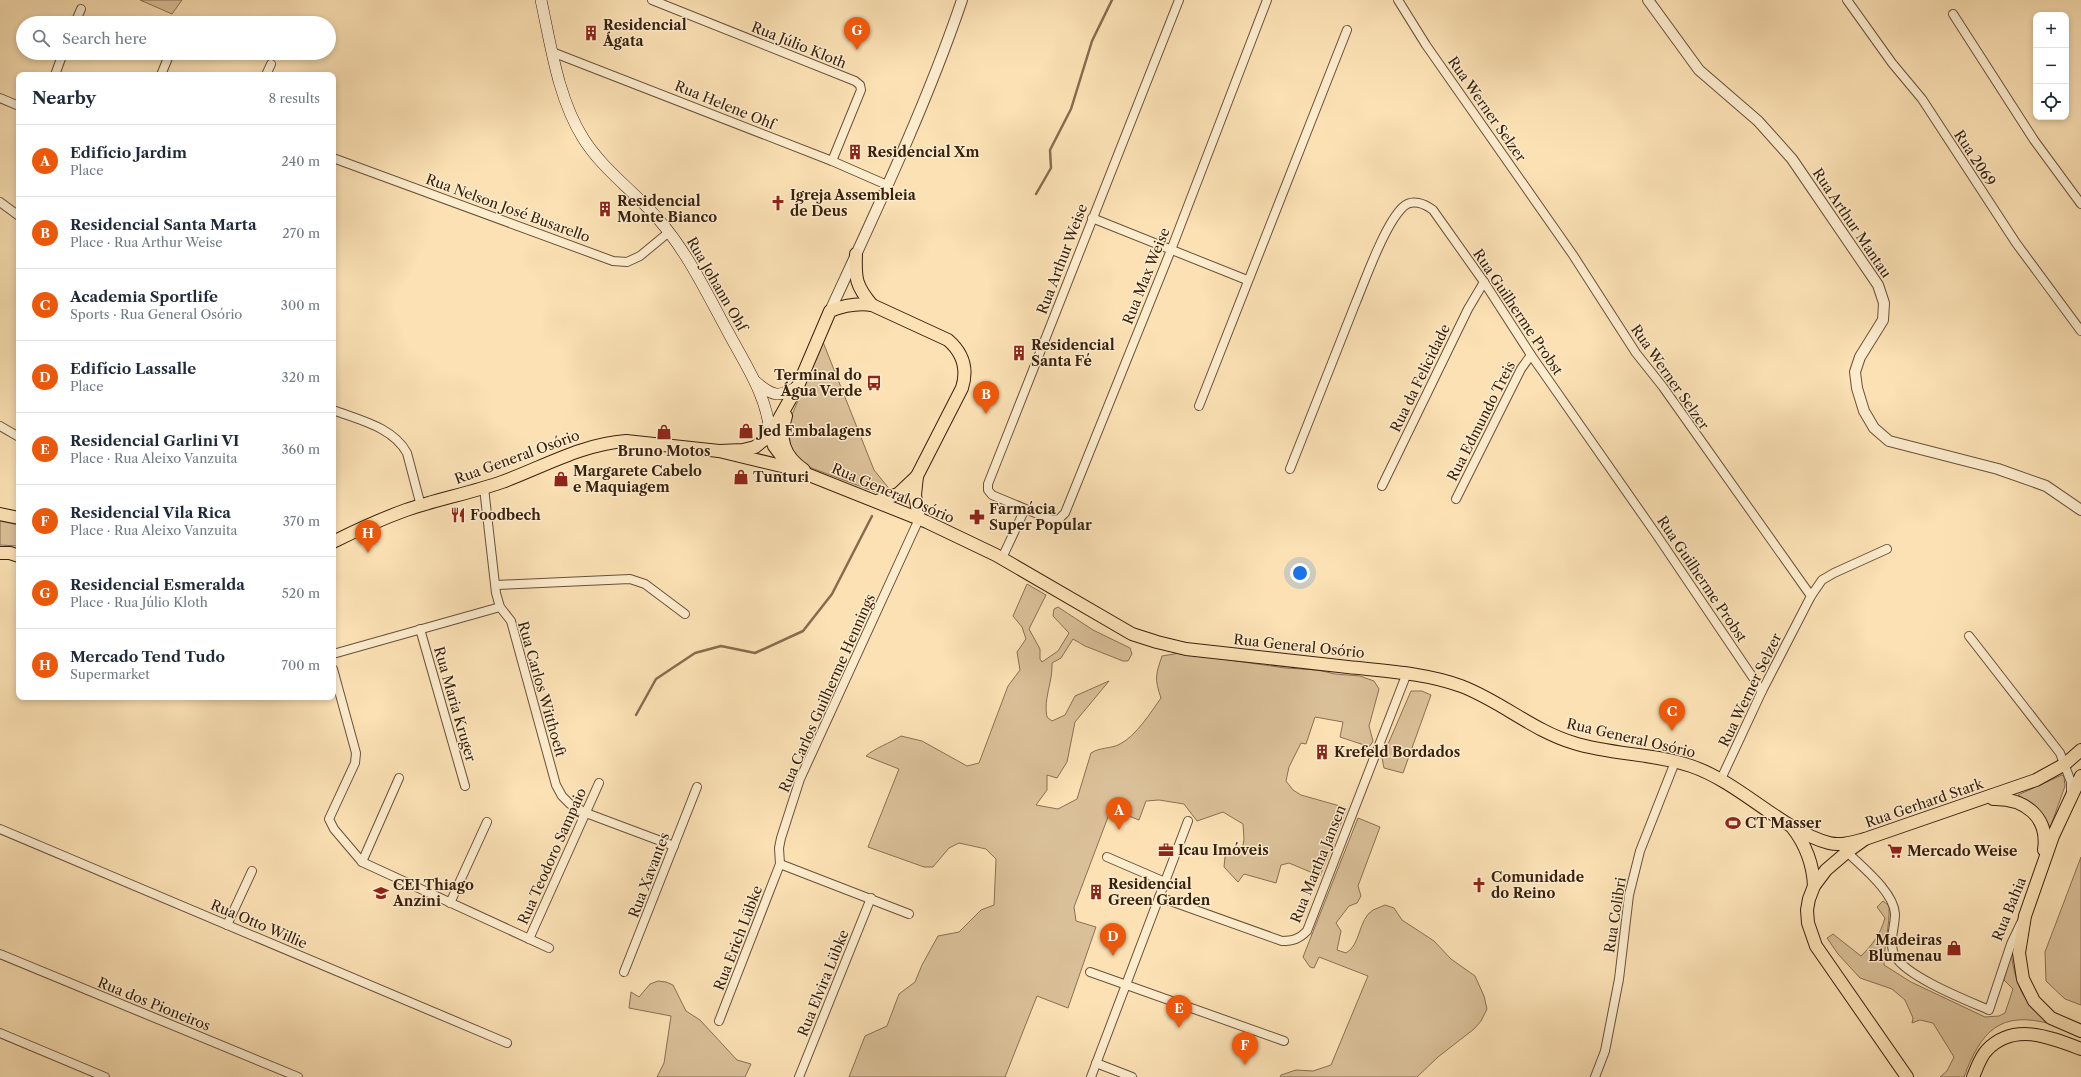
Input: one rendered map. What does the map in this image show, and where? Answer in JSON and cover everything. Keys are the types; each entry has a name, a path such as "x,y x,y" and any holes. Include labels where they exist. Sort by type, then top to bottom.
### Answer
{"main road":[{"name":"Rua Johann Ohf","path":"541,0 552,52 573,121 583,137 614,177 637,197 669,232 697,274 754,380 767,412 770,435"},
{"path":"856,254 856,282 860,291 872,305"},
{"path":"797,386 830,311 850,304 872,305 948,340 955,346 963,360 965,378 962,388 918,476 915,495 919,519"},
{"name":"Rua Johann Ohf","path":"754,380 766,391 776,395 787,393 797,386"},
{"name":"Rua General Osório","path":"719,451 743,450 755,447 770,435 797,386"},
{"name":"Rua General Osório","path":"797,386 784,421 782,443 790,458 810,474"},
{"path":"770,435 778,453 794,469"},
{"name":"Rua General Osório","path":"336,541 400,512 484,488 534,470 588,447 626,441 719,451 810,474 919,519 1002,558 1098,616 1132,634 1186,649 1407,673 1466,688 1545,731 1573,743 1691,766 1721,779 1790,825 1830,843 1844,844 1865,839"},
{"path":"877,502 898,494 918,476"},
{"path":"0,514 16,517"},
{"name":"Rua Gerhard Stark","path":"1907,1077 1816,946 1808,923 1807,910 1814,886 1826,870 1865,839 1985,799 2036,780 2065,764 2081,750"},
{"name":"Rua Bahia","path":"2025,916 2042,865 2071,794 2081,776"},
{"path":"1985,799 1999,798 2018,802 2027,806 2036,814 2043,828 2046,842 2042,865"},
{"name":"Rua General Osório","path":"1790,825 1807,850 1814,872 1814,886"},
{"path":"2025,916 2019,953 2023,979 2034,1001 2044,1013 2057,1021 2081,1031"},
{"path":"1973,1077 1986,1051 2007,1036 2034,1033 2081,1049"}],"street":[{"name":"Rua Júlio Kloth","path":"652,0 855,81 860,85 861,90 832,161"},
{"path":"830,311 887,185 948,42 962,0"},
{"name":"Rua Arthur Weise","path":"1025,509 992,495 988,490 988,484 1179,0"},
{"name":"Rua Max Weise","path":"1025,509 1052,520 1059,519 1065,513 1170,250 1267,0"},
{"name":"Rua Werner Selzer","path":"1398,0 1426,44 1573,255 1636,353 1663,387 1812,596 1762,691 1721,779"},
{"name":"Rua Arthur Mantau","path":"1648,0 1699,70 1758,121 1792,160 1878,285 1884,303 1883,320 1860,357 1855,372 1857,388 1864,411 1874,428 1889,441 1998,469 2046,486 2081,510"},
{"name":"Rua 2069","path":"1847,0 1892,63 1922,99 2016,242 2081,331"},
{"path":"78,16 80,9"},
{"path":"1953,14 2034,140 2081,204"},
{"path":"1199,406 1247,280 1347,30"},
{"name":"Rua Helene Ohf","path":"552,52 832,161 887,185"},
{"path":"56,72 60,60"},
{"path":"162,72 167,60"},
{"path":"267,72 271,64"},
{"path":"0,98 16,105"},
{"name":"Rua Nelson José Busarello","path":"336,159 613,261 627,262 640,256 669,232"},
{"path":"0,202 16,214"},
{"name":"Rua Guilherme Probst","path":"1290,469 1372,262 1392,222 1403,206 1414,202 1424,203 1433,210 1484,282 1531,355 1656,534 1762,691"},
{"path":"1092,218 1247,280"},
{"name":"Rua da Felicidade","path":"1382,486 1468,309 1484,282"},
{"name":"Rua Edmundo Treis","path":"1456,499 1521,369 1531,355"},
{"path":"336,411 383,430 396,438 407,453 421,506"},
{"path":"0,426 16,436"},
{"name":"Rua Carlos Witthoeft","path":"484,488 500,607 511,621 556,785 562,796 570,804 586,813 674,846"},
{"path":"1002,558 1025,509"},
{"name":"Rua Carlos Guilherme Hennings","path":"780,864 779,848 781,838 800,779 919,519"},
{"path":"1812,596 1822,580 1887,549"},
{"path":"496,585 630,579 645,584 685,614"},
{"path":"336,653 500,607"},
{"name":"Rua Maria Kruger","path":"420,629 465,786"},
{"path":"1968,636 2060,754 2071,782 2071,794"},
{"name":"Rua Martha Jansen","path":"1159,897 1282,940 1293,941 1301,937 1306,931 1407,673"},
{"path":"336,679 356,753 355,763 329,819 334,829 362,862 549,948"},
{"name":"Rua Colibri","path":"1595,1077 1605,1051 1616,993 1629,895 1640,851 1675,762"},
{"path":"362,862 398,778"},
{"name":"Rua Teodoro Sampaio","path":"529,939 599,783"},
{"name":"Rua Xavantes","path":"624,972 697,786"},
{"path":"1091,1077 1188,821"},
{"path":"450,903 487,822"},
{"name":"Rua Otto Willie","path":"0,829 507,1042"},
{"name":"Rua Bahia","path":"1847,852 1886,892 1893,904 1895,914 1892,945 1894,954 1898,961 1914,973 1936,986 1989,1010 2011,944 2025,916"},
{"path":"1106,857 1165,882"},
{"path":"780,864 909,914"},
{"name":"Rua Erich Lübke","path":"719,1020 780,864"},
{"path":"227,925 252,871"},
{"name":"Rua Elvira Lübke","path":"799,1077 871,898"},
{"name":"Rua dos Pioneiros","path":"0,954 298,1077"},
{"path":"1090,972 1284,1041"},
{"path":"0,1033 105,1077"},
{"path":"1096,1063 1132,1077"}],"shaded area":[{"path":"140,0 182,0 172,14"},
{"path":"823,342 874,470 891,491 878,493 801,464 793,456 786,429"},
{"path":"0,521 16,524 16,546 0,545"},
{"path":"1027,584 1046,595 1029,629 1040,649 1040,659 1042,662 1058,651 1069,633 1053,616 1054,609 1058,607 1093,630 1130,648 1132,654 1128,661 1123,661 1085,646 1073,639 1061,658 1052,663 1046,710 1047,717 1052,721 1065,715 1075,696 1109,681 1075,722 1067,762 1057,778 1047,775 1047,790 1036,805 1058,809 1077,799 1091,753 1120,744 1132,735 1148,717 1161,698 1157,686 1157,676 1158,667 1162,656 1180,653 1285,668 1318,670 1335,674 1360,676 1374,681 1379,689 1369,726 1373,741 1370,746 1367,746 1340,737 1343,722 1315,717 1306,744 1301,743 1289,767 1286,781 1293,790 1301,795 1347,808 1320,876 1289,863 1281,865 1276,883 1244,874 1238,882 1224,867 1225,857 1229,849 1242,852 1244,839 1243,824 1223,812 1197,821 1184,804 1159,800 1146,801 1139,820 1111,809 1074,907 1076,921 1096,927 1068,1008 1037,996 1005,1077 849,1077 865,1036 887,1026 899,994 915,982 922,965 938,936 959,932 981,910 994,905 996,859 986,849 959,843 949,848 933,867 924,867 868,847 899,769 866,756 874,750 901,736 922,741 967,766 979,763 1008,686 1020,670 1017,652 1026,639 1022,627 1013,616"},
{"path":"1411,691 1422,691 1431,695 1403,773 1384,768 1382,758"},
{"path":"2062,775 2064,777 2065,786 2050,828 2037,808 2018,795"},
{"path":"1358,818 1380,827 1358,886 1361,896 1357,903 1349,906 1336,923 1341,931 1337,950 1346,953 1351,949 1365,919 1373,910 1385,905 1394,908 1402,920 1434,941 1451,959 1475,976 1484,996 1487,1009 1481,1021 1474,1029 1438,1057 1417,1077 1280,1077 1281,1075 1296,1070 1313,1071 1331,1065 1368,976 1319,957 1314,968 1310,967 1303,957"},
{"path":"2081,857 2081,1005 2065,999 2046,981 2045,952"},
{"path":"1883,901 1889,906 1889,921 1884,965 1911,982 1985,1017 1999,1016 2005,1013 2013,989 2004,980 2011,954 2016,977 2023,994 2034,1009 2051,1024 2033,1020 2006,1022 1995,1028 1986,1036 1978,1047 1964,1077 1940,1077 1947,1071 1954,1057 1933,1023 1920,1020 1912,1023 1913,1018 1905,1000 1892,989 1860,978 1838,954 1827,938 1833,934 1861,956 1876,939 1883,924 1885,918 1877,907"},
{"path":"658,981 673,985 686,1011 700,1020 737,1060 751,1064 745,1077 657,1077 664,1063 671,1016 629,1008 631,992 639,997 650,984"}],"waterway":[{"path":"1036,194 1051,168 1050,150 1071,109 1092,41 1112,0"},
{"path":"636,715 656,679 695,653 721,646 755,653 803,631 832,594 872,516"}],"place":[{"name":"Residencial Ágata","path":"591,33"},
{"name":"Residencial Esmeralda","path":"857,50"},
{"name":"Residencial Xm","path":"855,152"},
{"name":"Igreja Assembleia de Deus","path":"778,203"},
{"name":"Residencial Monte Bianco","path":"605,209"},
{"name":"Residencial Santa Fé","path":"1019,353"},
{"name":"Terminal do Água Verde","path":"874,383"},
{"name":"Residencial Santa Marta","path":"986,414"},
{"name":"Jed Embalagens","path":"746,431"},
{"name":"Bruno Motos","path":"664,432"},
{"name":"Tunturi","path":"741,477"},
{"name":"Margarete Cabelo e Maquiagem","path":"561,479"},
{"name":"Foodbech","path":"458,515"},
{"name":"Farmácia Super Popular","path":"977,517"},
{"name":"Mercado Tend Tudo","path":"368,553"},
{"name":"Academia Sportlife","path":"1672,731"},
{"name":"Krefeld Bordados","path":"1322,752"},
{"name":"CT Masser","path":"1733,823"},
{"name":"Edifício Jardim","path":"1119,830"},
{"name":"Icau Imóveis","path":"1166,850"},
{"name":"Mercado Weise","path":"1895,851"},
{"name":"Comunidade do Reino","path":"1479,885"},
{"name":"Residencial Green Garden","path":"1096,892"},
{"name":"CEI Thiago Anzini","path":"381,893"},
{"name":"Madeiras Blumenau","path":"1954,948"},
{"name":"Edifício Lassalle","path":"1113,956"},
{"name":"Residencial Garlini VI","path":"1179,1028"},
{"name":"Residencial Vila Rica","path":"1245,1065"}]}
